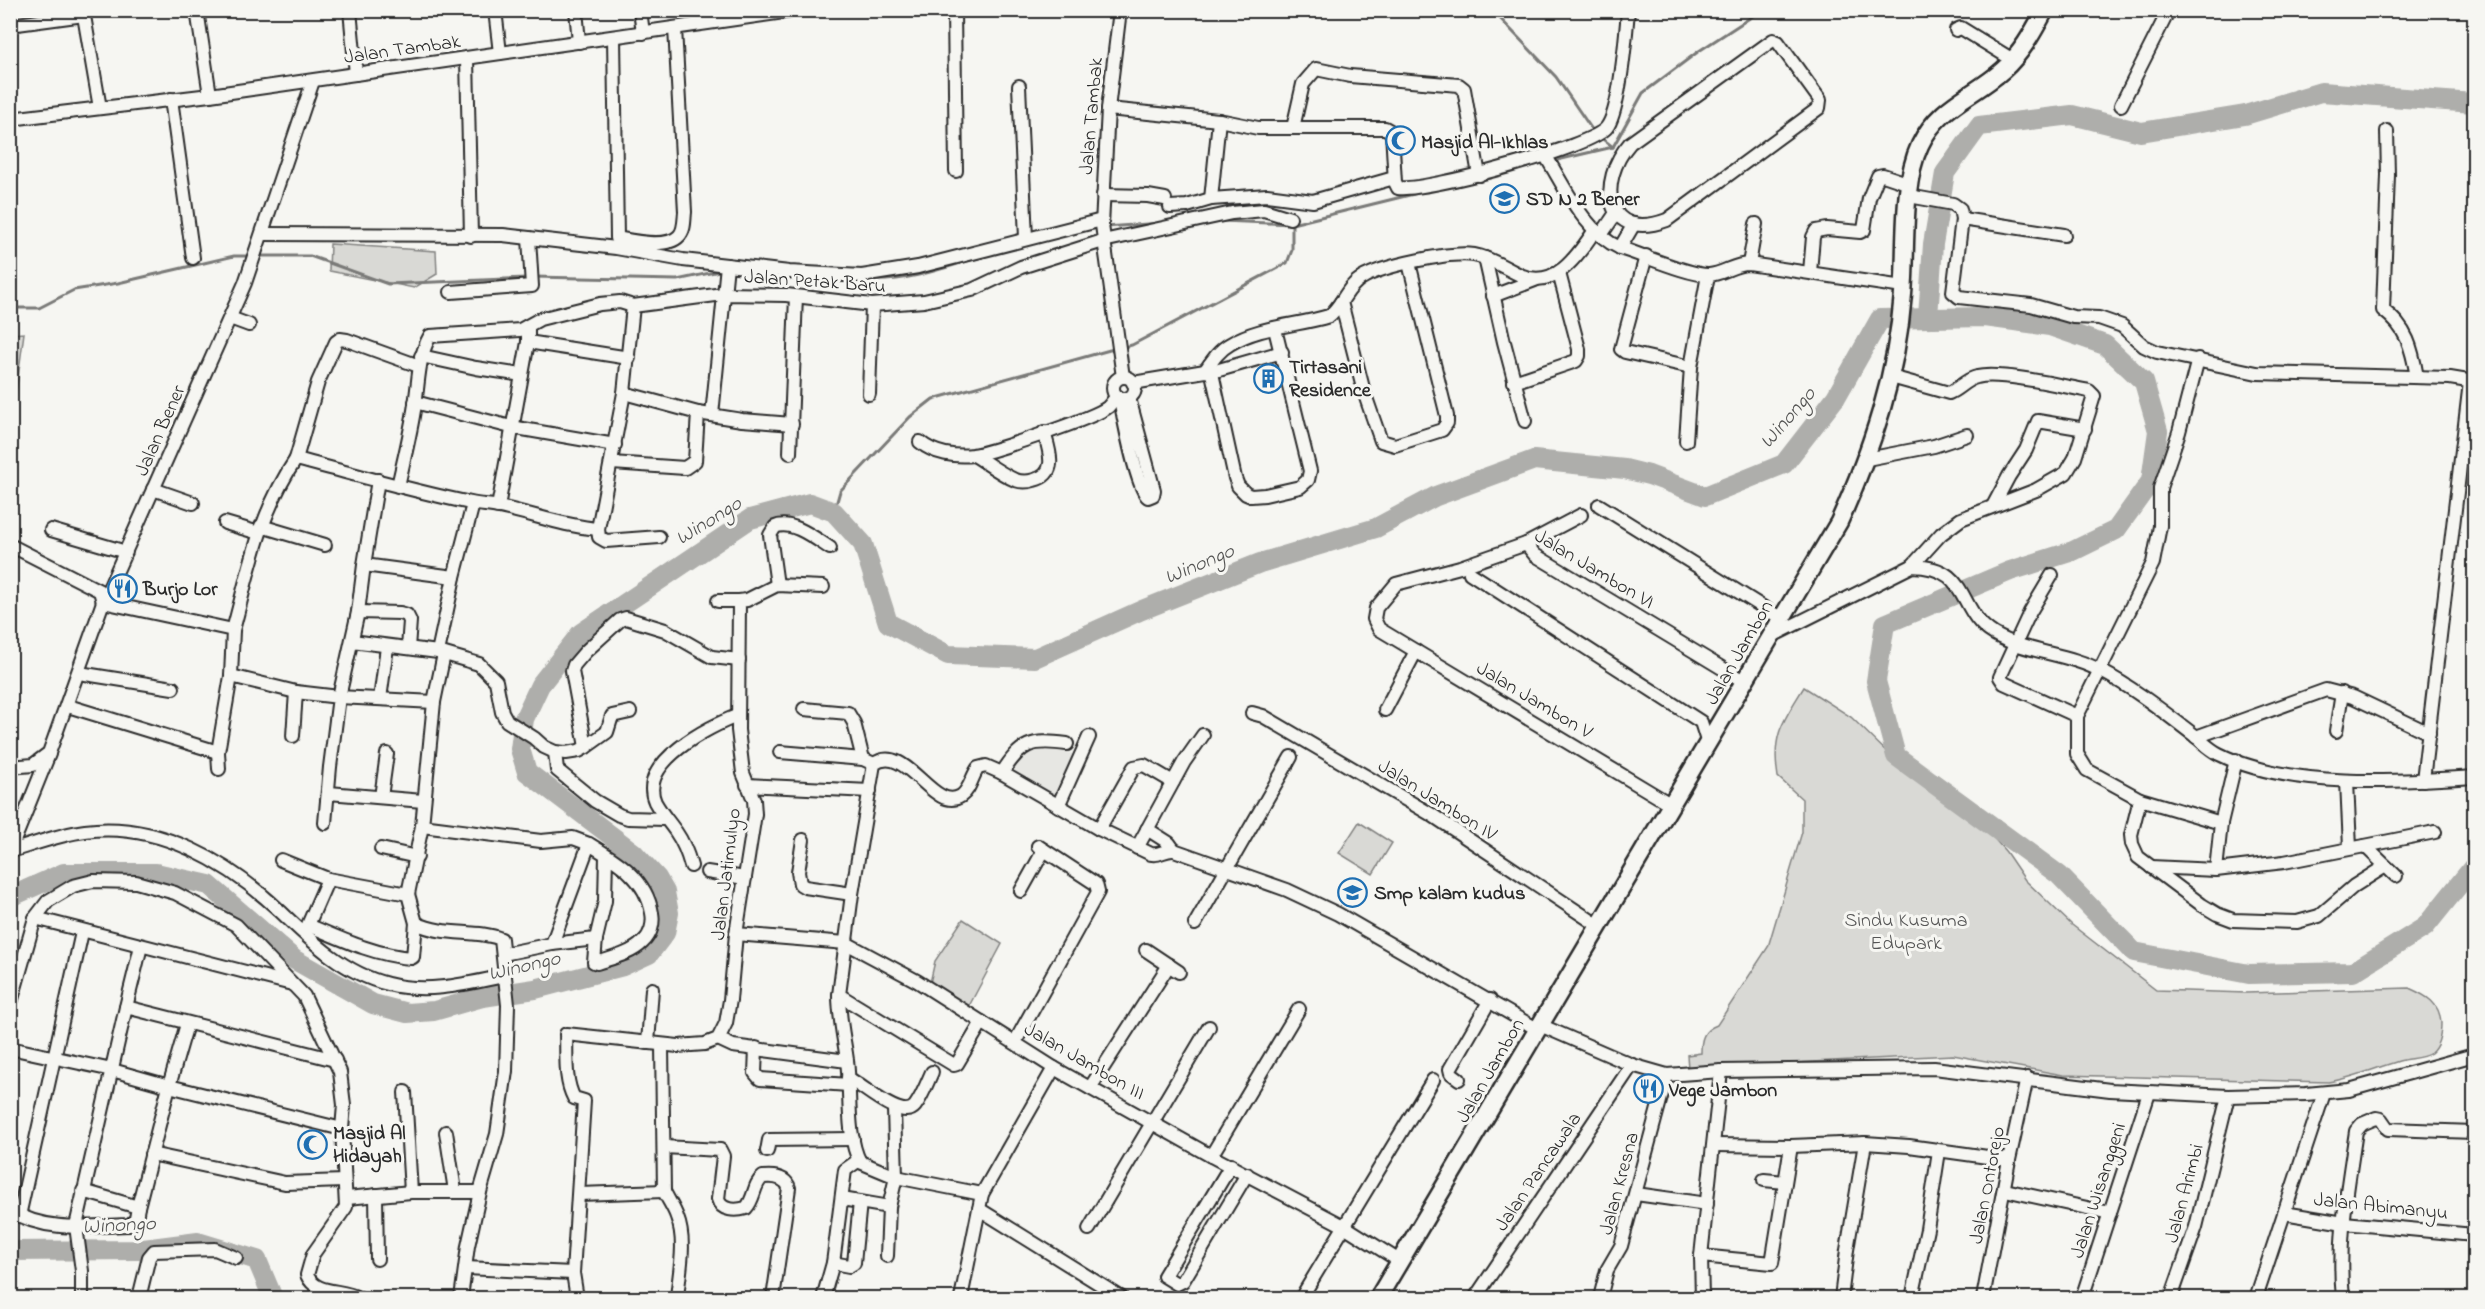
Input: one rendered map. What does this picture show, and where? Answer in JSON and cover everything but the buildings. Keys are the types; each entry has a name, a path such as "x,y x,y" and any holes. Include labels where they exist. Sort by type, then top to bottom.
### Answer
{"main road":[{"name":"Jalan Jambon","path":"1378,1299 1839,522 1867,459 1895,360 1903,291 1909,190 1920,145 1938,117 2001,72 2013,60 2027,43 2045,10"}],"street":[{"path":"197,10 210,95"},
{"path":"350,10 357,74"},
{"path":"495,10 501,53"},
{"path":"576,10 579,42"},
{"path":"640,10 643,33"},
{"name":"Jalan Tambak","path":"10,119 313,81 798,10"},
{"path":"954,10 956,171"},
{"name":"Jalan Tambak","path":"1120,10 1108,108 1102,230 1128,380"},
{"path":"1108,108 1220,120 1258,128 1364,127 1389,129 1392,136 1396,187 1404,189 1479,175 1548,160 1600,134 1608,127 1621,70 1628,10"},
{"path":"2121,105 2169,10"},
{"path":"10,25 83,13 100,108"},
{"path":"614,37 617,238 657,243 678,237 683,231 685,212 675,28"},
{"path":"1956,30 1961,28 2013,60"},
{"path":"1770,41 1778,42 1820,100 1817,110 1674,216 1659,223 1634,224 1616,213 1609,183 1616,161 1630,143 1770,41"},
{"path":"467,58 471,236"},
{"path":"1293,128 1302,84 1316,69 1350,76 1459,85 1464,89 1479,175"},
{"name":"Jalan Bener","path":"11,851 68,706 103,602 245,283 313,81"},
{"path":"1019,86 1026,238"},
{"path":"171,99 193,258"},
{"path":"1211,199 1220,120"},
{"path":"2387,131 2384,310 2392,315 2406,332 2413,350 2417,377"},
{"path":"1548,160 1582,214 1609,243 1620,248 1699,274 1708,275 1737,265 1749,264 1810,272 1903,291"},
{"path":"1810,272 1813,237 1816,231 1827,228 1860,232 1864,230 1869,198 1878,176 1883,175 1929,199 1953,204 1960,208 1962,219 1953,292 1955,296 2031,305 2073,317 2099,318 2122,326 2144,346 2157,352 2257,373 2450,378 2472,382 2423,780"},
{"path":"1103,195 1148,196 1168,203 1267,195 1313,201 1394,177"},
{"path":"262,234 503,235 616,248 727,265 832,275 878,275 918,267 1026,238 1264,210 1290,218"},
{"path":"1493,296 1559,273 1616,213"},
{"path":"1962,219 2064,235"},
{"path":"1620,248 1634,224"},
{"path":"1749,264 1756,224"},
{"name":"Jalan Petak Baru","path":"420,361 430,336 520,330 540,319 600,304 620,302 633,306 723,294 796,296 872,306 957,295 1102,230"},
{"path":"451,292 532,286 529,238"},
{"path":"1209,369 1231,343 1275,328 1329,316 1353,285 1362,278 1409,263 1456,254 1485,258 1534,280"},
{"path":"1646,256 1621,349 1625,352 1691,367"},
{"path":"1485,258 1525,421"},
{"path":"1341,302 1377,437 1385,444 1395,445 1442,430 1447,423 1447,416 1409,263"},
{"path":"712,415 727,265"},
{"path":"1514,382 1576,361 1579,356 1559,273"},
{"path":"1686,441 1691,367 1708,275"},
{"path":"790,453 796,296"},
{"path":"633,306 624,393 598,537 606,541 659,537"},
{"path":"869,394 872,306"},
{"path":"230,318 249,325"},
{"path":"498,507 528,342 528,326"},
{"path":"1209,369 1235,478 1242,491 1251,496 1258,496 1300,487 1308,480 1310,471 1275,328"},
{"path":"219,769 218,752 231,676 233,630 260,529 283,479 296,459 318,382 336,342 340,339 347,340 420,361 522,375"},
{"path":"528,342 629,358"},
{"path":"1145,479 1122,397 1113,389 1114,385 1128,380 1209,369 1282,352"},
{"path":"2198,359 2176,441 2160,488 2161,521 2152,563 2078,716 2076,749 2082,765 2087,770 2140,799 2221,823"},
{"path":"398,486 415,402 420,361"},
{"path":"1772,636 1912,566 1950,526 1961,519 2036,490 2066,473 2075,459 2094,400 2093,393 2089,391 1985,375 1970,379 1956,390 1944,393 1891,378"},
{"path":"920,442 942,453 974,455 1044,432 1108,407 1134,391 1128,380"},
{"path":"624,393 698,413 792,424"},
{"path":"415,402 511,427 615,446"},
{"path":"612,463 685,468 692,465 695,461 698,413"},
{"path":"1993,506 2026,450 2038,421 2085,429"},
{"path":"974,455 1015,480 1040,479 1050,470 1051,463 1044,432"},
{"path":"1867,459 1934,446 1968,435"},
{"path":"296,459 473,504 498,507 568,526 598,529"},
{"path":"325,823 339,697 358,612 378,480"},
{"path":"153,489 193,503"},
{"path":"306,930 395,956 413,957 416,923 408,894 422,826 441,653 454,577 473,504"},
{"path":"1599,505 1782,618"},
{"path":"1526,544 1581,515"},
{"path":"225,523 325,545"},
{"path":"777,585 770,535 775,526 784,524 813,537 830,548"},
{"path":"51,530 126,552"},
{"name":"Jalan Jambon VI","path":"1379,629 1374,619 1376,608 1396,584 1461,567 1526,544 1535,555 1745,682"},
{"path":"10,545 100,591 103,602 233,630"},
{"path":"364,566 454,577"},
{"path":"1912,566 1931,567 1952,577 1986,628 2015,644 2100,670 2210,749 2236,760 2269,771 2347,781 2475,777"},
{"path":"1470,573 1701,722 1708,744"},
{"path":"2052,575 2030,612 2001,674 2000,681 2078,716"},
{"path":"718,601 747,600 777,585 823,587"},
{"name":"Jalan Jatimulyo","path":"718,1039 726,1023 730,1000 736,934 755,814 754,800 747,785 741,756 737,716 739,601"},
{"path":"358,612 407,615 410,621 408,648"},
{"path":"586,747 572,671 574,665 586,651 620,620 632,619 657,627 712,657 739,660"},
{"name":"Jalan Jambon V","path":"1379,629 1670,804"},
{"path":"352,641 441,653 479,664 491,674 499,688 501,709 507,721 555,752 579,751 606,732 612,716 630,712"},
{"path":"380,699 387,647"},
{"path":"1385,710 1416,651"},
{"path":"78,673 173,688"},
{"path":"231,676 296,692 339,697 434,702"},
{"path":"2196,737 2315,692 2326,690 2342,693 2429,733"},
{"path":"292,736 296,692"},
{"path":"2336,731 2342,693"},
{"path":"68,706 218,752"},
{"path":"804,709 848,713 855,723 868,761 870,791 852,894 839,995 839,1018 848,1061 853,1139 859,1160 862,1164 896,1177 982,1194"},
{"name":"Jalan Jambon IV","path":"1252,713 1263,716 1432,815 1599,926"},
{"path":"692,866 677,833 665,819 654,799 654,778 687,741 710,726 737,716"},
{"path":"1137,848 1184,762 1203,735"},
{"path":"1058,806 1089,737"},
{"path":"1002,773 1014,754 1026,745 1066,744"},
{"path":"555,752 557,770 595,801 628,818 665,819"},
{"path":"780,752 868,761 893,758 944,797 949,798 963,795 978,768 986,766 1137,848 1156,855 1167,850 1174,850 1287,890 1338,914 1539,1027 1632,1065 1667,1075 1721,1071 1934,1068 2110,1090 2228,1096 2324,1093 2357,1088 2416,1069 2475,1054"},
{"path":"10,766 33,765 49,753"},
{"path":"381,797 387,754"},
{"path":"1195,924 1291,757"},
{"path":"2216,870 2221,823 2236,760"},
{"path":"1099,829 1134,767 1144,765 1173,782"},
{"path":"2347,781 2350,848"},
{"path":"747,785 870,791"},
{"path":"329,793 423,801"},
{"path":"2140,799 2132,829 2132,844 2138,857 2217,914 2233,920 2297,922 2319,916 2355,886 2385,867"},
{"path":"422,826 541,841 573,838 589,844 606,855 633,874 648,896 653,918 651,930 642,943 631,951 597,963 593,959 604,901 606,855"},
{"path":"1147,829 1169,843 1174,850"},
{"path":"11,851 86,831 111,830 141,833 177,842 249,883 345,965 389,985 432,989 504,978"},
{"path":"2151,867 2216,870 2284,862 2435,832"},
{"path":"803,840 798,872 800,884 805,887 852,894"},
{"path":"552,944 589,844"},
{"path":"2366,846 2396,876"},
{"path":"1014,1042 1098,892 1096,884 1041,848 1021,891"},
{"path":"381,849 417,857"},
{"path":"281,860 328,879 408,894"},
{"path":"707,872 745,878"},
{"path":"306,930 328,879"},
{"path":"10,1006 35,918 48,901 64,890 81,883 136,882 159,887 231,921 293,984 310,1007 335,1060 343,1087 342,1129 347,1198 342,1215 313,1254 307,1275 310,1282 319,1289 352,1295 358,1299"},
{"path":"35,918 82,932 293,984"},
{"path":"416,923 456,934 499,937 503,942 504,978 508,1005 506,1071 497,1134 480,1192 461,1299"},
{"path":"82,932 15,1213 36,1222 75,1226 130,1225 136,1219 151,1154 187,1024"},
{"name":"Jalan Jambon III","path":"736,934 846,943 917,981 1054,1068 1210,1156 1344,1226 1401,1262"},
{"path":"503,954 552,944 596,939"},
{"path":"82,1299 82,1271 75,1226 141,946"},
{"path":"1090,1088 1174,968 1146,950"},
{"path":"648,1042 652,989"},
{"path":"839,995 954,1065 957,1064 982,1022"},
{"path":"1459,1079 1451,1074 1450,1069 1490,1000"},
{"path":"126,1008 335,1060"},
{"path":"1210,1156 1299,1008"},
{"path":"1089,1229 1151,1121 1209,1027"},
{"path":"577,1299 573,1273 584,1101 574,1098 571,1093 568,1079 566,1034 581,1038 648,1042 662,1046 693,1046 718,1039 729,1045 848,1061"},
{"path":"662,1046 664,1191 678,1219 680,1229 681,1253 677,1299"},
{"path":"10,1048 112,1070 342,1129"},
{"path":"756,1048 755,1073 759,1079 849,1082 894,1109 907,1111 915,1106 932,1072"},
{"name":"Jalan Pancawala","path":"1475,1299 1632,1065"},
{"path":"961,1299 982,1194 1054,1068"},
{"path":"1702,1299 1701,1256 1721,1071"},
{"name":"Jalan Kresna","path":"1600,1299 1607,1270 1622,1246 1667,1075"},
{"name":"Jalan Ontorejo","path":"1983,1299 2027,1078"},
{"path":"1304,1293 1433,1080"},
{"path":"405,1092 411,1192"},
{"name":"Jalan Wisanggeni","path":"2082,1299 2148,1093"},
{"path":"2256,1299 2324,1093"},
{"name":"Jalan Arimbi","path":"2172,1299 2196,1227 2228,1096"},
{"path":"887,1256 889,1207 896,1177 894,1109"},
{"path":"2343,1299 2340,1272 2356,1131 2362,1124 2378,1118 2388,1129 2475,1132"},
{"path":"446,1132 455,1191"},
{"path":"767,1151 770,1140 853,1139"},
{"path":"1714,1145 1791,1146 1865,1143 1909,1146 2009,1160"},
{"path":"1841,1299 1846,1250 1865,1143"},
{"path":"1701,1256 1772,1263 1791,1146"},
{"path":"664,1147 720,1150 723,1156 718,1199 724,1208 739,1209 748,1206 761,1178 787,1181 789,1188 773,1299"},
{"path":"1912,1299 1927,1229 1939,1151"},
{"path":"151,1154 285,1184 344,1181"},
{"path":"824,1299 833,1263 845,1170 859,1160"},
{"path":"1231,1165 1164,1276 1177,1284 1183,1281 1246,1174"},
{"path":"1764,1180 1785,1182"},
{"path":"2005,1190 2110,1213"},
{"path":"83,1191 138,1207"},
{"path":"579,1194 664,1191"},
{"path":"347,1198 411,1192 480,1192"},
{"path":"1636,1194 1707,1204"},
{"path":"376,1195 377,1258"},
{"path":"842,1199 889,1207"},
{"path":"833,1263 849,1266 854,1263 860,1202"},
{"path":"979,1209 1122,1299"},
{"name":"Jalan Abimanyu","path":"2284,1213 2344,1223 2475,1235"},
{"path":"139,1299 149,1257 154,1251 215,1249 236,1258"},
{"path":"466,1268 573,1273"}],"shaded area":[{"path":"1054,747 1078,756 1058,798 1014,772 1025,748"}],"green space":[{"path":"330,244 436,251 437,274 414,288 329,271"},
{"path":"24,333 14,408 11,407 11,334"},
{"name":"Sindu Kusuma Edupark","path":"1804,687 1851,717 1897,762 1991,835 2025,880 2072,925 2156,990 2246,993 2409,988 2427,997 2438,1010 2441,1027 2436,1047 2424,1056 2328,1082 2063,1075 1953,1055 1688,1068 1687,1055 1701,1053 1702,1039 1706,1032 1717,1025 1768,947 1802,832 1802,799 1778,777 1776,750 1780,729"},
{"path":"1359,822 1392,843 1373,874 1339,853"},
{"path":"963,919 1002,944 968,1008 930,983 935,961"}],"waterway":[{"path":"1492,10 1556,77 1593,131"},
{"path":"1613,147 1643,93 1699,51 1762,10"},
{"path":"1928,317 1933,244 1945,173 1979,126 2072,115 2141,132 2245,115 2321,92 2474,103"},
{"path":"1604,140 1613,147"},
{"path":"1553,161 1613,147"},
{"path":"1521,168 1544,163"},
{"path":"1222,221 1292,224 1430,190"},
{"path":"1105,227 1162,223"},
{"path":"1123,347 1132,345 1287,263 1292,250 1292,224"},
{"path":"1085,230 1099,228"},
{"path":"10,308 39,308 74,290 118,283 234,256 250,256"},
{"path":"256,256 310,256 388,284 527,278"},
{"path":"869,280 911,277 980,257"},
{"path":"533,277 677,280 724,270"},
{"path":"750,275 776,276"},
{"name":"Winongo","path":"10,897 64,873 156,873 209,885 295,960 373,1004 407,1013 434,1011 483,997 535,989 623,966 649,954 665,933 669,913 665,892 657,878 634,853 527,772 520,749 524,719 540,685 581,633 750,519 810,503 834,512 863,544 888,623 948,655 1035,658 1142,610 1260,563 1376,528 1436,496 1534,460 1625,469 1649,475 1705,496 1784,464 1836,397 1880,319 1985,317 2050,326 2105,345 2144,382 2158,431 2151,481 2116,530 2073,551 2010,571 1885,624 1876,681 1896,756 2059,875 2134,952 2249,974 2353,972 2425,927 2474,866"},
{"path":"834,512 840,491 910,417 933,399 1117,348"},
{"name":"Winongo","path":"10,1251 136,1250 198,1242 257,1260 273,1298"}],"place":[{"name":"Masjid Al-Ikhlas","path":"1400,141"},
{"name":"SD N 2 Bener","path":"1505,198"},
{"name":"Tirtasani Residence","path":"1268,378"},
{"name":"Burjo Lor","path":"122,588"},
{"name":"Smp kalam kudus","path":"1353,892"},
{"name":"Vege Jambon","path":"1648,1089"},
{"name":"Masjid Al Hidayah","path":"312,1144"}]}
